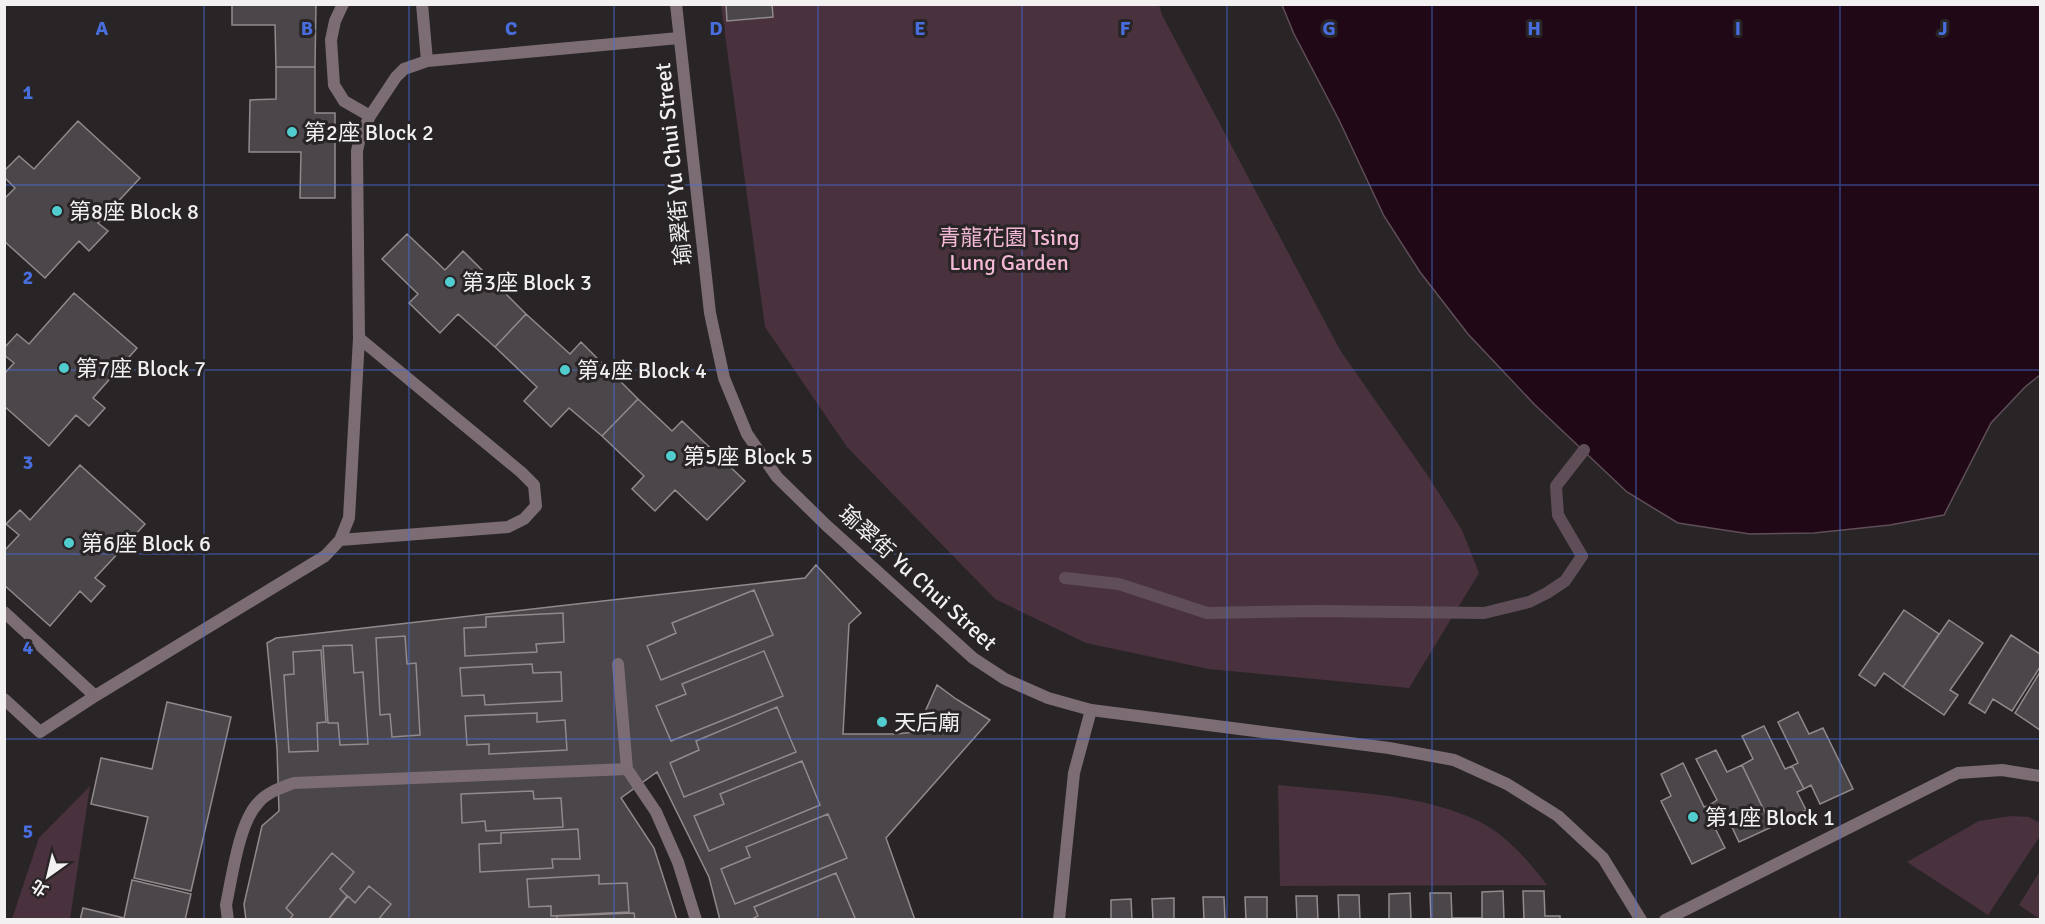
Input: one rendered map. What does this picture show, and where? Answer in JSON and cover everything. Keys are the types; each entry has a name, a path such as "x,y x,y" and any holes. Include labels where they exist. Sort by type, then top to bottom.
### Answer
{"street":[{"path":"343,4 335,21 331,40 334,85 344,101 370,116"},
{"path":"422,4 428,61"},
{"name":"瑜翠街 Yu Chui Street","path":"676,4 710,313 724,378 747,434 777,477 826,525 973,658 1005,679 1048,698 1091,710 1389,748 1454,760 1507,784 1558,816 1603,858 1641,920"},
{"path":"4,699 40,732 325,556 340,540 349,518 359,338 357,151 360,137 370,116 404,69 428,61 679,38"},
{"path":"340,540 508,527 524,519 536,506 534,485 521,472 359,338"},
{"path":"4,612 95,696"},
{"path":"618,664 627,769 656,812 678,862 696,920"},
{"path":"1059,920 1074,773 1091,710"},
{"path":"228,920 226,905 248,815 258,802 275,790 294,783 627,769"},
{"path":"1665,920 1958,773 2002,770 2040,776"}],"green space":[{"name":"青龍花園 Tsing Lung Garden","path":"721,5 1159,5 1162,15 1340,350 1428,476 1462,530 1479,573 1409,688 1209,669 1086,643 995,599 847,447 765,327"},
{"path":"1278,785 1376,794 1449,809 1494,830 1523,856 1547,885 1280,886"},
{"path":"90,786 70,919 12,919 39,838"},
{"path":"2011,816 2029,817 2040,823 2040,836 1988,915 1907,862 1979,821"},
{"path":"2040,871 2040,919 2019,905"}],"shaded area":[{"path":"1282,5 2040,5 2040,375 2025,387 1991,423 1944,515 1890,525 1814,533 1750,534 1678,523 1627,492 1534,404 1468,334 1420,272 1384,216 1339,120 1294,34"}],"building":[{"path":"232,4 316,4 315,67 276,67 275,25 232,25"},
{"path":"726,4 772,4 773,17 727,21"},
{"name":"第2座 Block 2","path":"276,67 315,67 315,113 335,113 335,198 300,198 301,152 249,152 250,100 276,99"},
{"name":"第8座 Block 8","path":"78,121 140,178 98,223 108,231 89,251 79,241 45,278 4,241 4,199 15,188 4,177 4,171 19,156 34,169"},
{"name":"第3座 Block 3","path":"407,234 445,270 463,251 526,314 495,347 458,314 440,333 409,303 418,294 382,259"},
{"name":"第7座 Block 7","path":"74,293 137,348 93,398 105,408 89,426 76,415 49,446 4,406 4,374 14,363 4,355 4,348 17,334 29,344"},
{"name":"第4座 Block 4","path":"526,314 570,354 581,342 638,399 602,436 569,408 551,427 524,401 537,387 495,347"},
{"name":"第5座 Block 5","path":"638,399 672,431 682,421 745,481 707,520 675,490 655,511 632,489 644,476 602,436"},
{"name":"第6座 Block 6","path":"80,465 145,524 95,578 105,586 91,602 80,591 50,626 4,585 4,551 19,535 6,524 20,510 30,520"},
{"path":"816,565 861,613 849,624 843,734 916,732 937,685 990,720 886,838 915,920 720,920 709,877 657,772 621,798 654,848 677,920 246,920 244,904 262,826 279,811 277,748 267,643 276,638 805,578"},
{"path":"754,590 773,635 661,680 647,646 676,633 672,623"},
{"path":"1904,610 1939,634 1903,687 1884,673 1875,686 1859,675"},
{"path":"563,613 564,642 536,644 537,652 465,656 464,628 486,627 486,617"},
{"path":"1949,620 1983,643 1950,690 1958,695 1944,715 1903,687"},
{"path":"2011,635 2040,654 2040,667 2012,711 1993,699 1985,713 1969,703"},
{"path":"405,636 407,664 416,663 420,735 392,737 390,714 380,715 376,638"},
{"path":"352,645 354,673 363,672 368,744 340,745 338,723 328,723 323,646"},
{"path":"321,650 326,722 317,723 318,751 289,752 284,675 294,674 293,652"},
{"path":"764,651 783,696 671,741 656,706 686,694 682,684"},
{"path":"532,664 533,673 561,672 562,701 485,705 484,695 462,696 460,668"},
{"path":"2040,672 2040,730 2015,713"},
{"path":"167,702 231,717 191,891 134,878 148,817 91,804 101,758 152,769"},
{"path":"777,707 796,752 684,797 670,763 699,750 696,741"},
{"path":"1798,712 1809,734 1823,728 1853,789 1820,804 1811,785 1804,789 1792,766 1798,763 1778,722"},
{"path":"537,713 537,722 565,720 567,750 489,754 489,744 467,745 465,716"},
{"path":"1764,726 1785,769 1792,766 1804,789 1797,792 1806,810 1772,827 1742,765 1753,759 1742,736"},
{"path":"1716,750 1727,772 1742,765 1772,827 1739,842 1730,823 1722,827 1711,804 1717,800 1696,759"},
{"path":"802,761 820,805 709,851 694,816 724,804 720,794"},
{"name":"第1座 Block 1","path":"1683,763 1704,807 1711,804 1722,827 1716,830 1725,848 1692,864 1661,801 1671,796 1661,774"},
{"path":"533,791 534,799 561,798 563,827 486,831 485,821 462,823 461,794"},
{"path":"828,814 847,858 735,904 721,869 750,857 746,847"},
{"path":"578,829 580,859 552,859 553,868 480,872 479,844 501,843 501,833"},
{"path":"332,853 354,872 340,889 347,896 328,920 289,920 293,915 286,908"},
{"path":"836,873 855,918 851,920 750,920 758,916 754,907"},
{"path":"599,875 599,884 627,883 629,912 551,916 551,906 529,907 527,879"},
{"path":"132,880 191,894 185,920 80,920 83,908 124,918"},
{"path":"369,886 391,904 378,920 328,920 348,896 355,903"},
{"path":"1503,891 1504,920 1468,920 1467,918 1482,918 1482,892"},
{"path":"1523,891 1544,891 1545,916 1560,916 1560,920 1524,920"},
{"path":"1410,893 1411,920 1381,920 1389,919 1389,894"},
{"path":"1430,893 1451,893 1452,918 1467,918 1468,920 1431,920"},
{"path":"1338,895 1359,895 1360,920 1339,920"},
{"path":"1296,896 1317,896 1318,920 1297,920"},
{"path":"1203,897 1224,897 1225,920 1204,920"},
{"path":"1245,897 1267,897 1267,920 1246,920"},
{"path":"1174,898 1174,920 1153,920 1152,899"},
{"path":"1131,899 1132,920 1111,920 1111,900"},
{"path":"634,913 635,920 557,920 557,916"}],"waterway":[{"path":"1065,578 1119,584 1207,613 1317,611 1484,613 1529,602 1565,581 1582,556 1558,515 1556,486 1584,450"}],"place":[{"name":"第2座 Block 2","path":"292,132"},
{"name":"第8座 Block 8","path":"57,211"},
{"name":"第3座 Block 3","path":"450,282"},
{"name":"第7座 Block 7","path":"64,368"},
{"name":"第4座 Block 4","path":"565,370"},
{"name":"第5座 Block 5","path":"671,456"},
{"name":"第6座 Block 6","path":"69,543"},
{"name":"天后廟","path":"882,722"},
{"name":"第1座 Block 1","path":"1693,817"}]}
